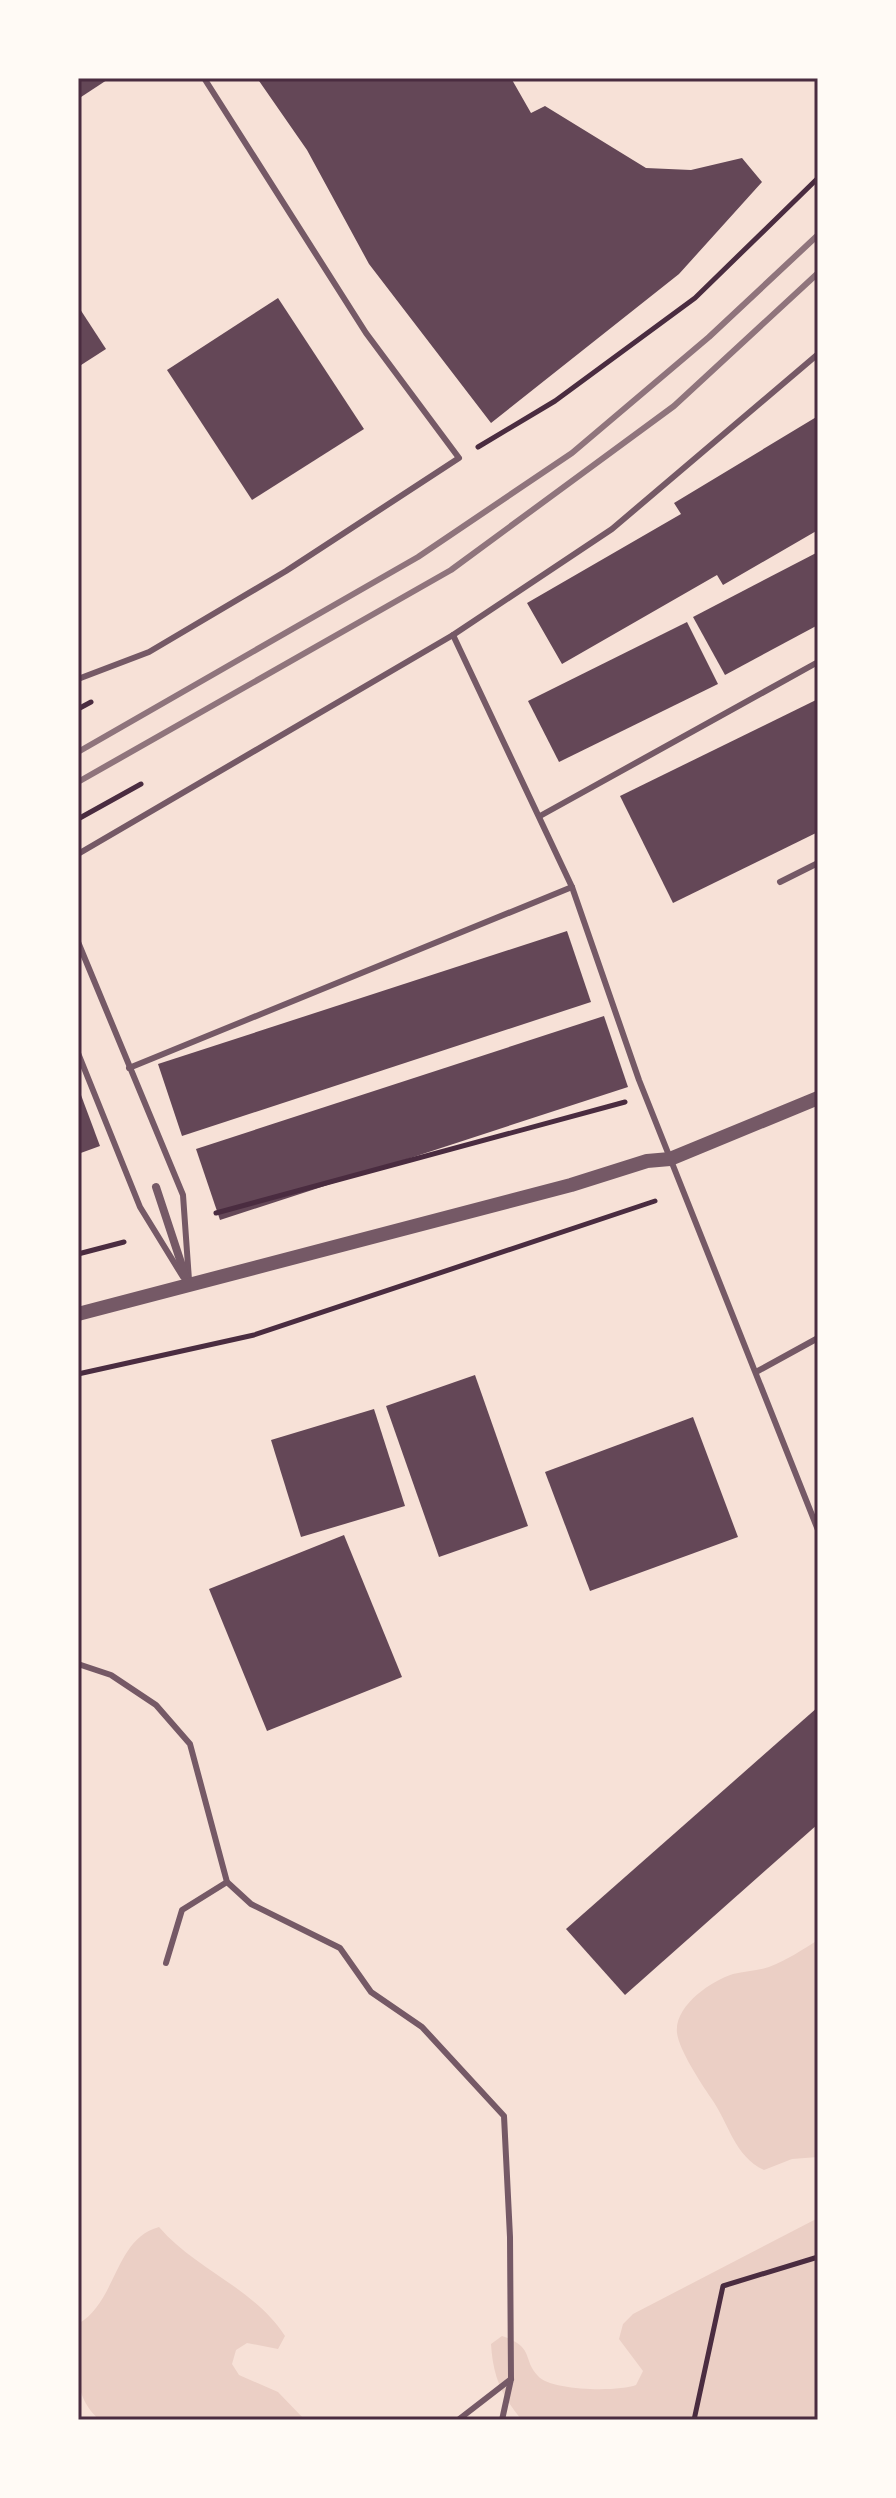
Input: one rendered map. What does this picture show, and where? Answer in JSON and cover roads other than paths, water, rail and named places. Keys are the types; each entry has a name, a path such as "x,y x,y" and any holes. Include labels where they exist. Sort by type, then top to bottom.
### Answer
{"street":[{"path":"78,1314 571,1185 647,1161 670,1159 818,1098"},
{"path":"156,1187 189,1287"}],"lane":[{"path":"78,679 149,652 286,571 459,458 366,333 204,78"},
{"path":"78,854 453,635 612,529 818,354"},
{"path":"453,635 572,887 670,1159 818,1530"},
{"path":"540,816 818,662"},
{"path":"780,882 818,863"},
{"path":"129,1068 572,887"},
{"path":"78,942 183,1195 189,1287"},
{"path":"78,1053 140,1207 189,1287"},
{"path":"756,1372 818,1338"},
{"path":"78,1664 111,1675 156,1705 190,1744 227,1882 251,1904 340,1948 371,1992 422,2027 504,2116 510,2237 511,2379 502,2420"},
{"path":"166,1963 182,1910 227,1882"},
{"path":"458,2420 511,2379"}],"railway":[{"path":"78,752 418,557 572,453 709,337 818,235"},
{"path":"78,782 451,570 674,406 818,273"}]}
